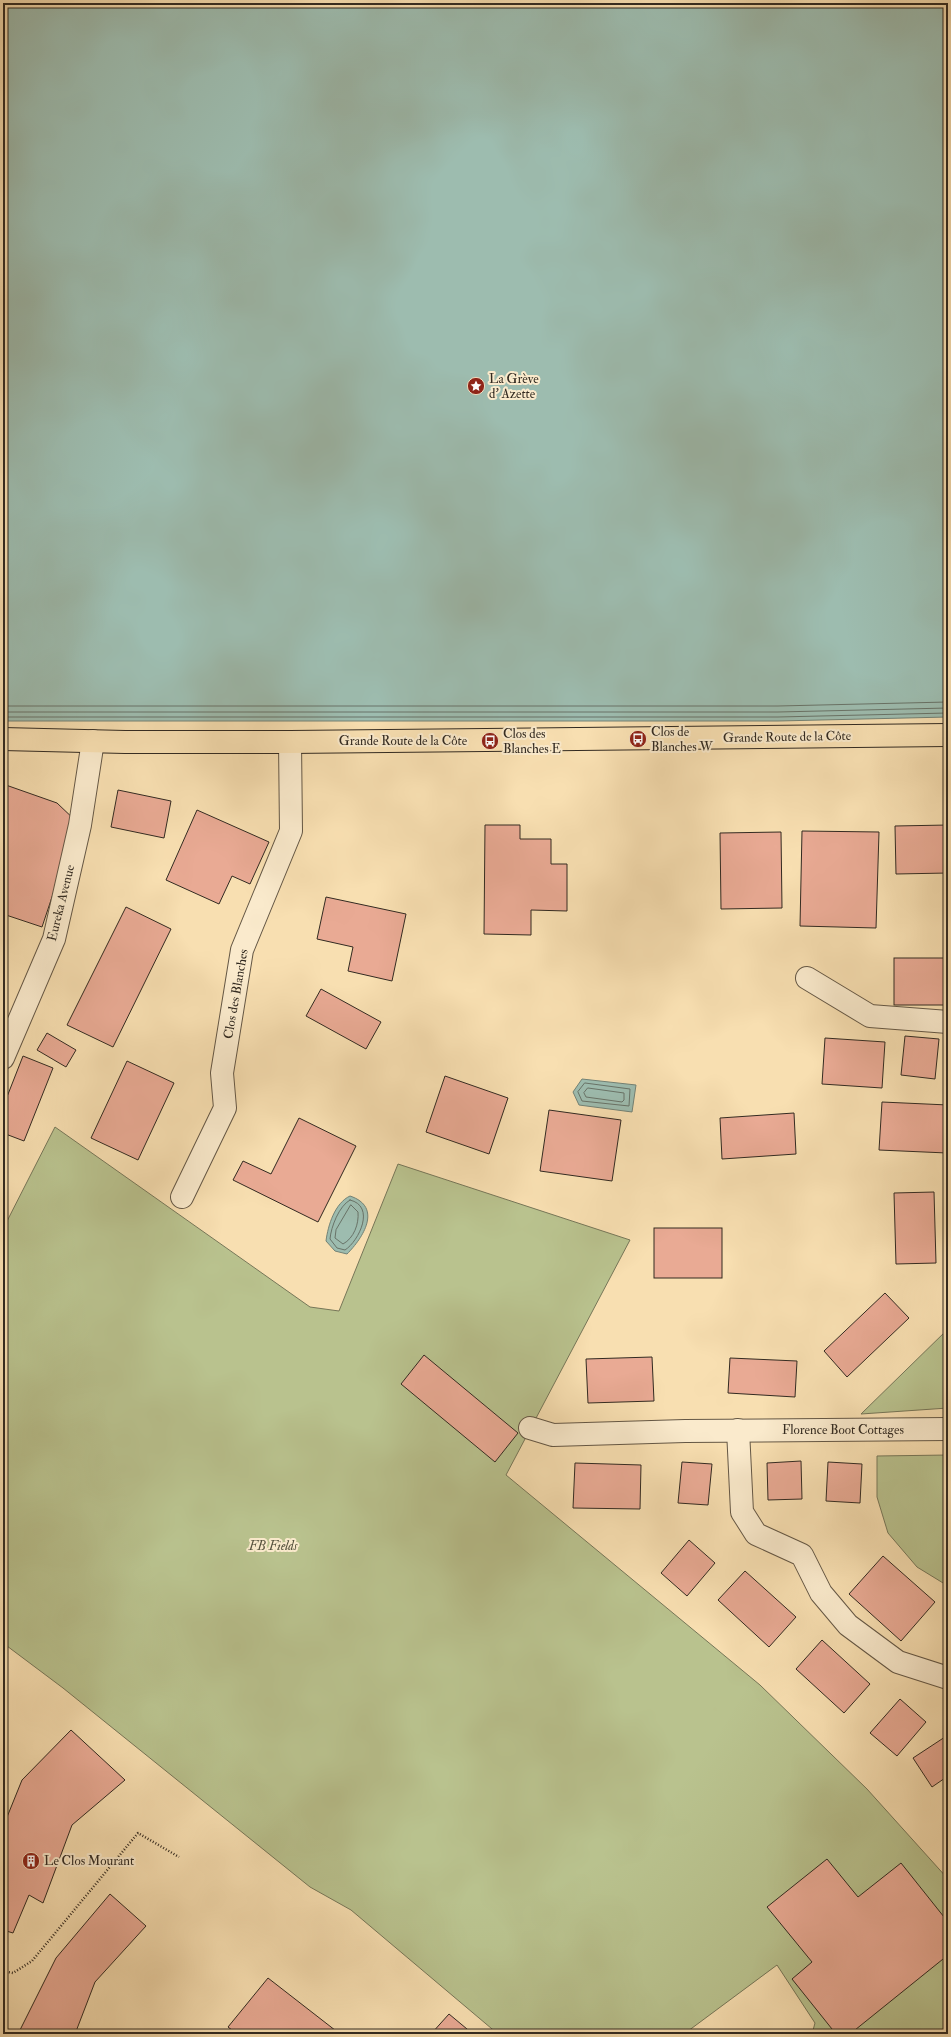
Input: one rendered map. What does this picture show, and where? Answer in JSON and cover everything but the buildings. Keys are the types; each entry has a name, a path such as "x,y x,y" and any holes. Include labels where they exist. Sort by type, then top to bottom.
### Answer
{"main road":[{"name":"Grande Route de la Côte","path":"3,739 290,742 948,735"}],"street":[{"name":"Eureka Avenue","path":"3,1058 54,939 80,825 94,741"},
{"name":"Clos des Blanches","path":"182,1197 226,1108 222,1073 242,950 291,831 290,742"},
{"path":"807,978 870,1016 948,1022"},
{"name":"Florence Boot Cottages","path":"530,1428 553,1435 738,1430 948,1429"},
{"path":"738,1430 742,1512 756,1534 802,1555 822,1593 848,1626 898,1662 948,1678"}],"path":[{"path":"3,1971 13,1973 32,1961 138,1833 180,1857"}],"green space":[{"name":"FB Fields","path":"55,1127 310,1307 339,1311 398,1164 630,1240 506,1475 760,1685 867,1789 948,1879 948,2034 812,2034 815,2023 777,1965 684,2034 498,2034 351,1910 310,1887 63,1688 3,1643 3,1229"},
{"path":"948,1329 948,1408 861,1414"},
{"path":"948,1455 948,1586 917,1567 888,1533 877,1497 877,1456"}],"water":[{"name":"La Grève d’ Azette","path":"3,3 948,3 948,717 778,721 3,721"},
{"path":"582,1079 636,1085 632,1112 579,1105 573,1092"},
{"path":"350,1196 360,1201 366,1207 368,1215 364,1232 347,1254 335,1251 326,1241 328,1228 336,1209 345,1199"}],"place":[{"name":"La Grève d’ Azette","path":"476,386"},
{"name":"Clos de Blanches W","path":"638,739"},
{"name":"Clos des Blanches E","path":"490,741"},
{"name":"Le Clos Mourant","path":"31,1861"}]}
